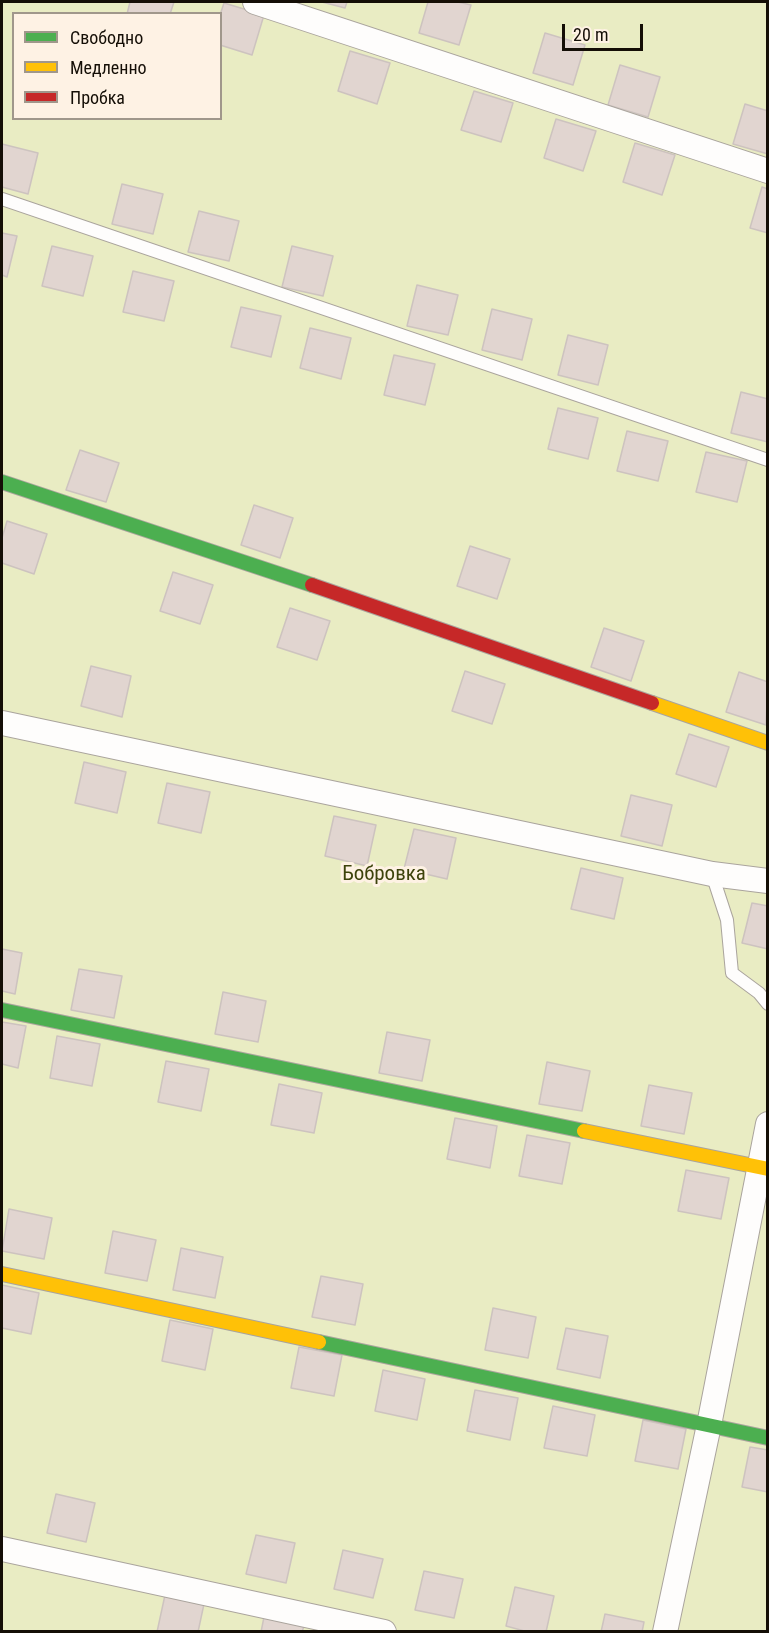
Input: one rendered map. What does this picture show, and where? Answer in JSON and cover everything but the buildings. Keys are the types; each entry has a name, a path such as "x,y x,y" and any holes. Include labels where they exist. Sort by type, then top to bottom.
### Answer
{"street":[{"path":"255,2 768,171"},
{"path":"2,482 342,595 768,743"},
{"path":"2,723 712,874 768,881"},
{"path":"2,1010 763,1168"},
{"path":"664,1632 763,1168 768,1124"},
{"path":"2,1274 768,1438"},
{"path":"2,1549 384,1632"}],"lane":[{"path":"2,199 768,460"},
{"path":"712,874 727,920 732,973 764,990 768,1004"}],"green space":[{"name":"Бобровка","path":"2,2 767,2 767,1631 2,1631"}],"traffic: fast":[{"path":"2,482 312,585"},
{"path":"2,1010 584,1131"},
{"path":"319,1342 768,1438"}],"traffic: slow":[{"path":"652,703 768,743"},
{"path":"584,1131 768,1169"},
{"path":"2,1274 319,1342"}],"traffic: jam":[{"path":"312,585 652,703"}]}
